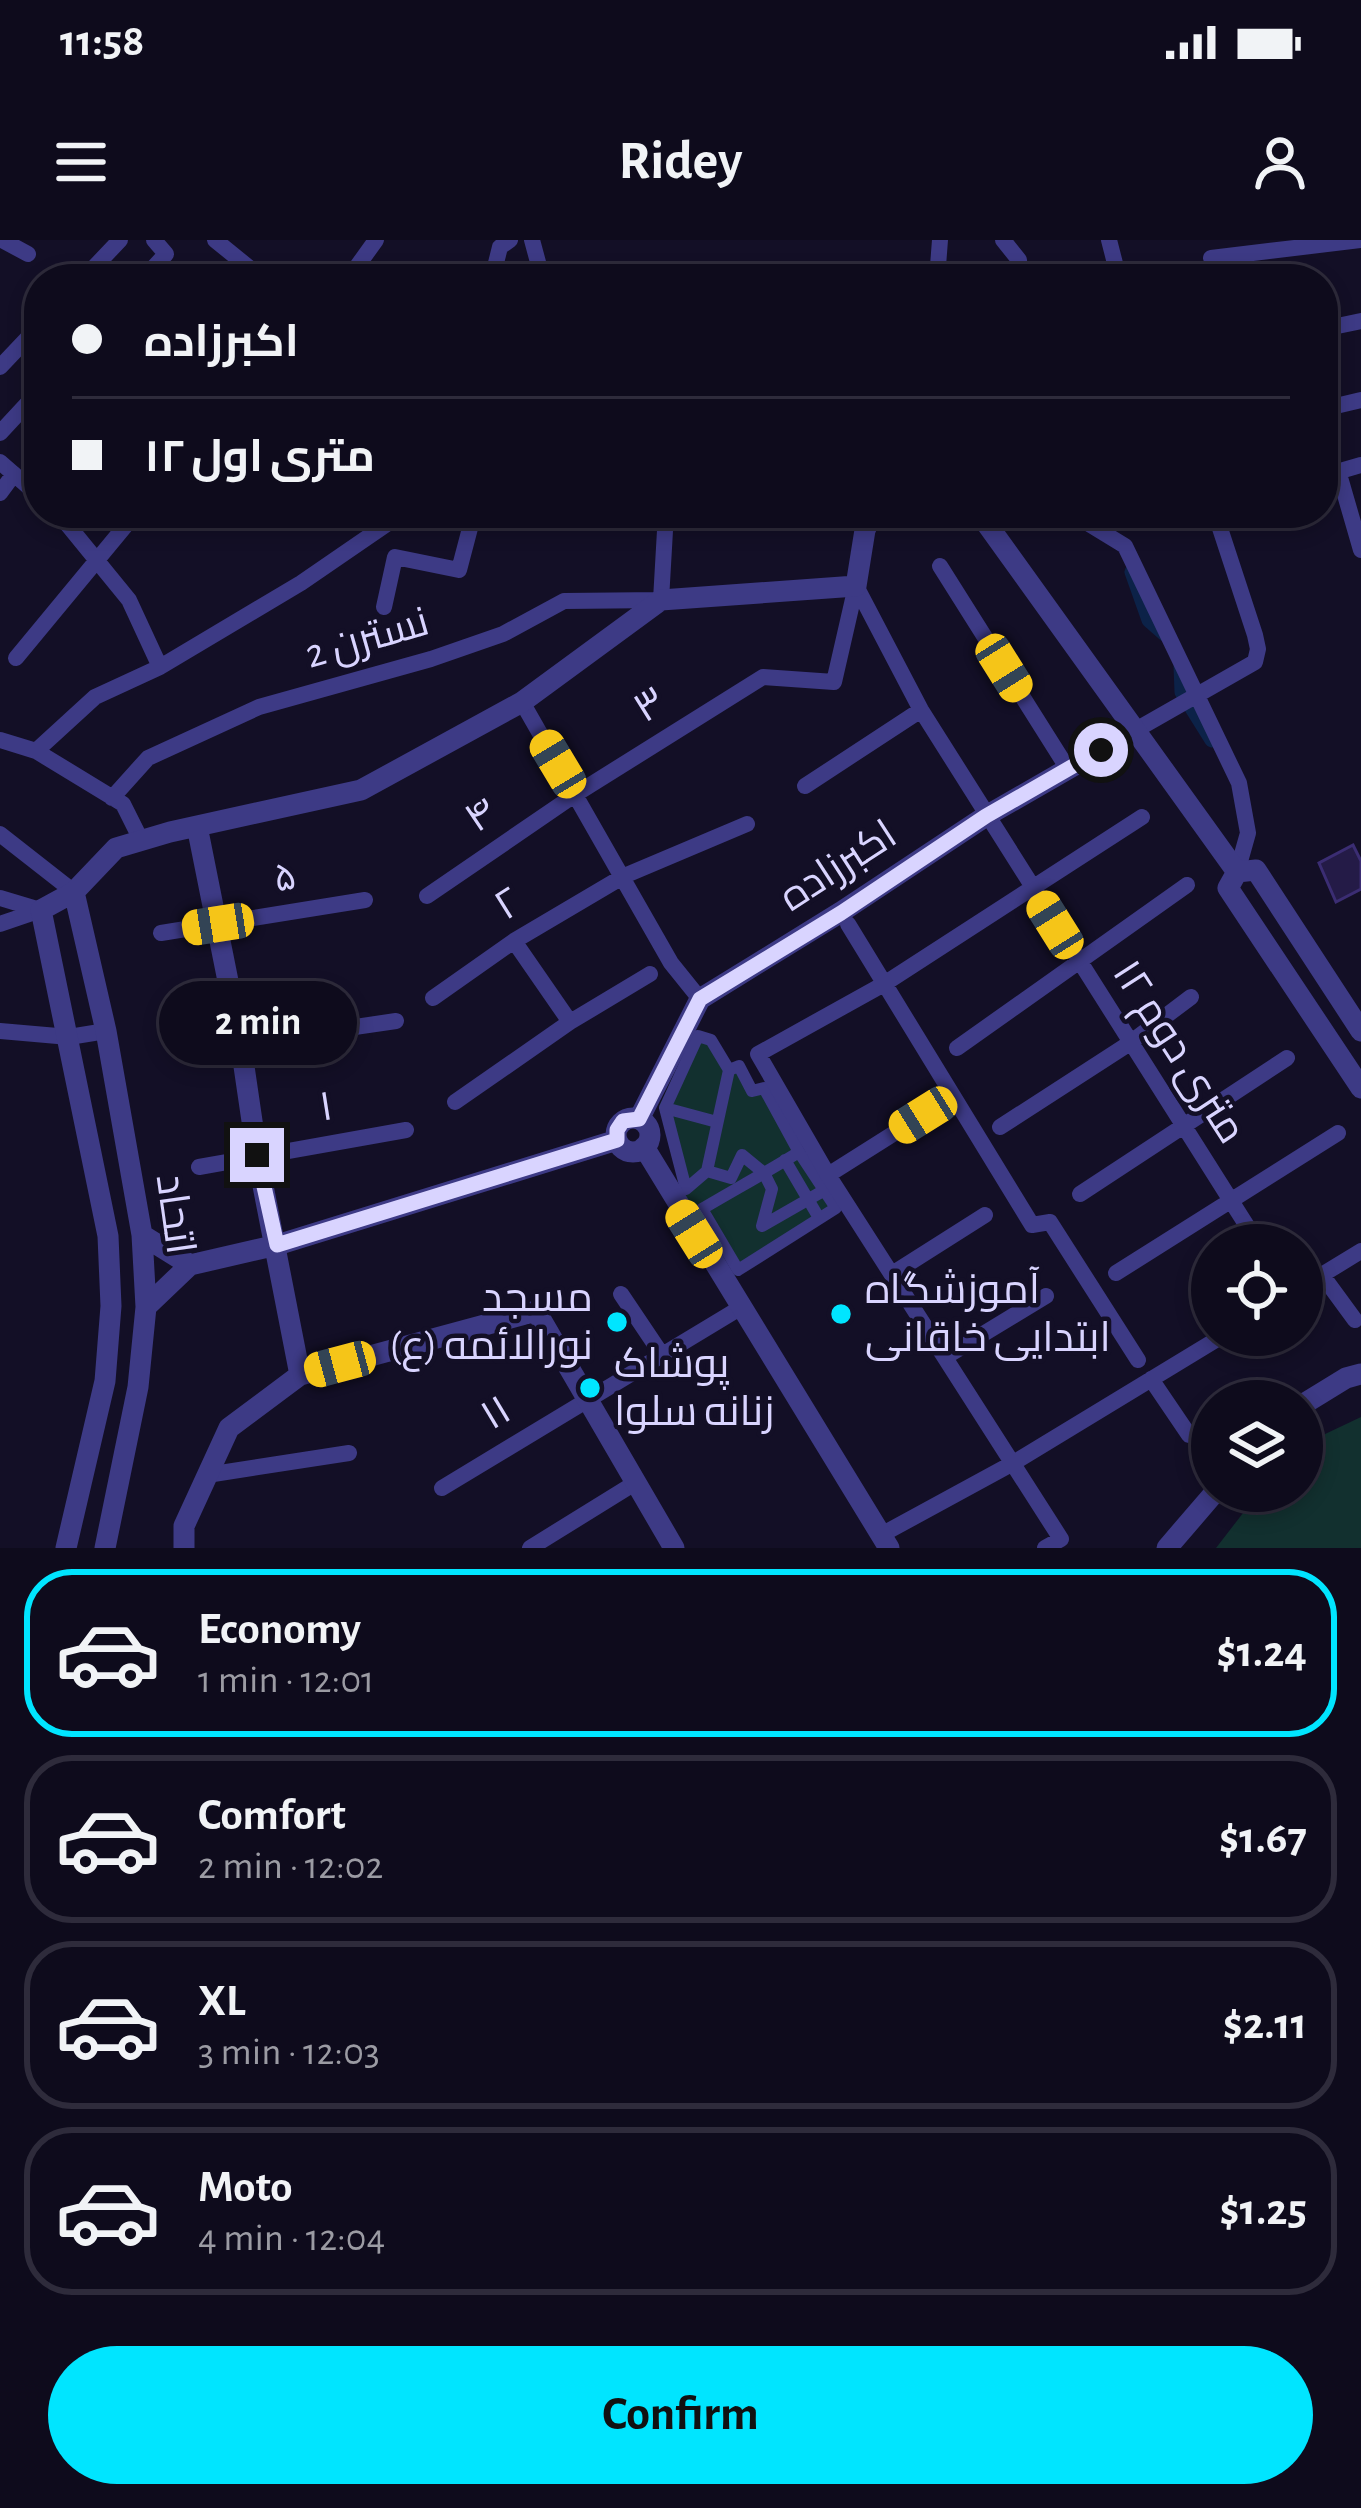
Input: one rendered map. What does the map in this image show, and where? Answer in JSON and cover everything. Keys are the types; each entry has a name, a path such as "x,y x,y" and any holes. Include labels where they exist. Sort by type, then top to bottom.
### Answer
{"street":[{"path":"2,240 28,254"},
{"path":"97,264 120,240"},
{"path":"215,240 245,264"},
{"path":"1211,258 1361,240"},
{"path":"0,367 24,342"},
{"path":"0,433 24,407"},
{"path":"0,493 7,468"},
{"path":"1338,492 1361,550"},
{"path":"71,528 129,600 160,667"},
{"path":"16,658 124,528"},
{"path":"36,751 95,697 160,667 301,583 381,528"},
{"path":"384,607 395,557 459,570 470,528"},
{"path":"661,600 665,528"},
{"path":"0,923 41,910 74,892 116,848 361,790 522,702 661,600 856,586 866,528"},
{"path":"990,528 1237,872"},
{"path":"1096,528 1125,546 1239,783 1248,833 1228,888 1361,1088"},
{"path":"1134,731 1255,662 1258,649 1220,528"},
{"path":"940,566 1068,770"},
{"name":"۳","path":"576,794 763,677 834,682 856,586"},
{"name":"۱۲ متری دوم","path":"856,586 920,710 1246,1224"},
{"name":"نسترن 2","path":"112,798 148,758 259,707 503,634 564,601 661,600"},
{"path":"522,702 671,963 700,999 639,1119"},
{"path":"806,786 920,710"},
{"name":"اکبرزاده","path":"700,999 986,816 1134,731"},
{"path":"0,740 36,751 123,804 141,840"},
{"name":"۴","path":"428,896 576,794"},
{"path":"799,1152 702,1209 738,1270 836,1208 758,1054 884,984 1142,818"},
{"path":"624,876 747,824"},
{"path":"197,826 242,1046 257,1155 300,1375"},
{"path":"0,834 74,892"},
{"path":"1237,872 1256,870 1361,1031"},
{"name":"۲","path":"433,998 514,941 624,876"},
{"path":"957,1048 1187,885"},
{"name":"اتحاد","path":"74,892 106,1031 142,1234 146,1307 138,1387 104,1548"},
{"path":"0,898 41,910"},
{"name":"۵","path":"161,933 365,900"},
{"name":"اتحاد","path":"41,910 108,1237 111,1306 105,1381 66,1548"},
{"path":"848,924 1032,1226 1050,1222 1138,1360"},
{"path":"514,941 570,1022"},
{"path":"455,1102 570,1022 650,974"},
{"path":"1000,1127 1130,1043 1191,997"},
{"path":"184,1052 396,1021"},
{"path":"0,1031 69,1036 106,1031"},
{"path":"698,1036 710,1040 729,1070 707,1171 686,1189 665,1108 698,1036"},
{"path":"1080,1194 1287,1058"},
{"path":"729,1070 739,1066 752,1091 764,1088 799,1152 892,1274 947,1356 1060,1539 1046,1548"},
{"path":"665,1108 717,1122"},
{"path":"707,1171 731,1178 742,1155 764,1173 772,1189 763,1226 923,1115"},
{"path":"639,1119 623,1121 617,1140 628,1150 644,1148"},
{"path":"639,1119 650,1132 644,1148"},
{"name":"۱","path":"257,1155 406,1130"},
{"path":"1115,1273 1338,1133"},
{"path":"146,1307 190,1265 277,1245 617,1140"},
{"path":"644,1148 885,1541"},
{"path":"199,1167 257,1155"},
{"path":"785,1160 819,1218"},
{"path":"892,1274 986,1215"},
{"path":"142,1234 190,1265"},
{"path":"1323,1274 1361,1251"},
{"path":"1323,1276 1355,1320"},
{"path":"621,1294 662,1354"},
{"path":"947,1356 1046,1295"},
{"name":"۱۱","path":"442,1488 740,1308"},
{"path":"184,1548 184,1526 229,1428 300,1375 536,1311 674,1548"},
{"path":"859,1548 885,1541 1191,1355"},
{"path":"1323,1393 1361,1375"},
{"path":"1151,1379 1189,1435"},
{"path":"207,1475 349,1453"},
{"path":"530,1548 635,1483"},
{"path":"1168,1548 1198,1512"}],"green space":[{"path":"695,1031 755,1085 842,1209 736,1276 681,1191 659,1106"},
{"path":"1361,1417 1361,1548 1216,1548 1244,1512 1323,1512 1323,1435"}],"building":[{"path":"1353,845 1361,861 1361,889 1336,902 1319,863"}],"waterway":[{"path":"1132,572 1149,620 1165,634"},
{"path":"1181,666 1182,692 1212,740"}],"place":[{"name":"آموزشگاه ابتدایی خاقانی","path":"841,1314"},
{"name":"مسجد نورالائمه (ع)","path":"617,1322"},
{"name":"پوشاک زنانه سلوا","path":"590,1388"}],"route":[{"path":"257,1155 277,1245 617,1140 623,1121 639,1119 700,999 986,816 1101,750"}]}
